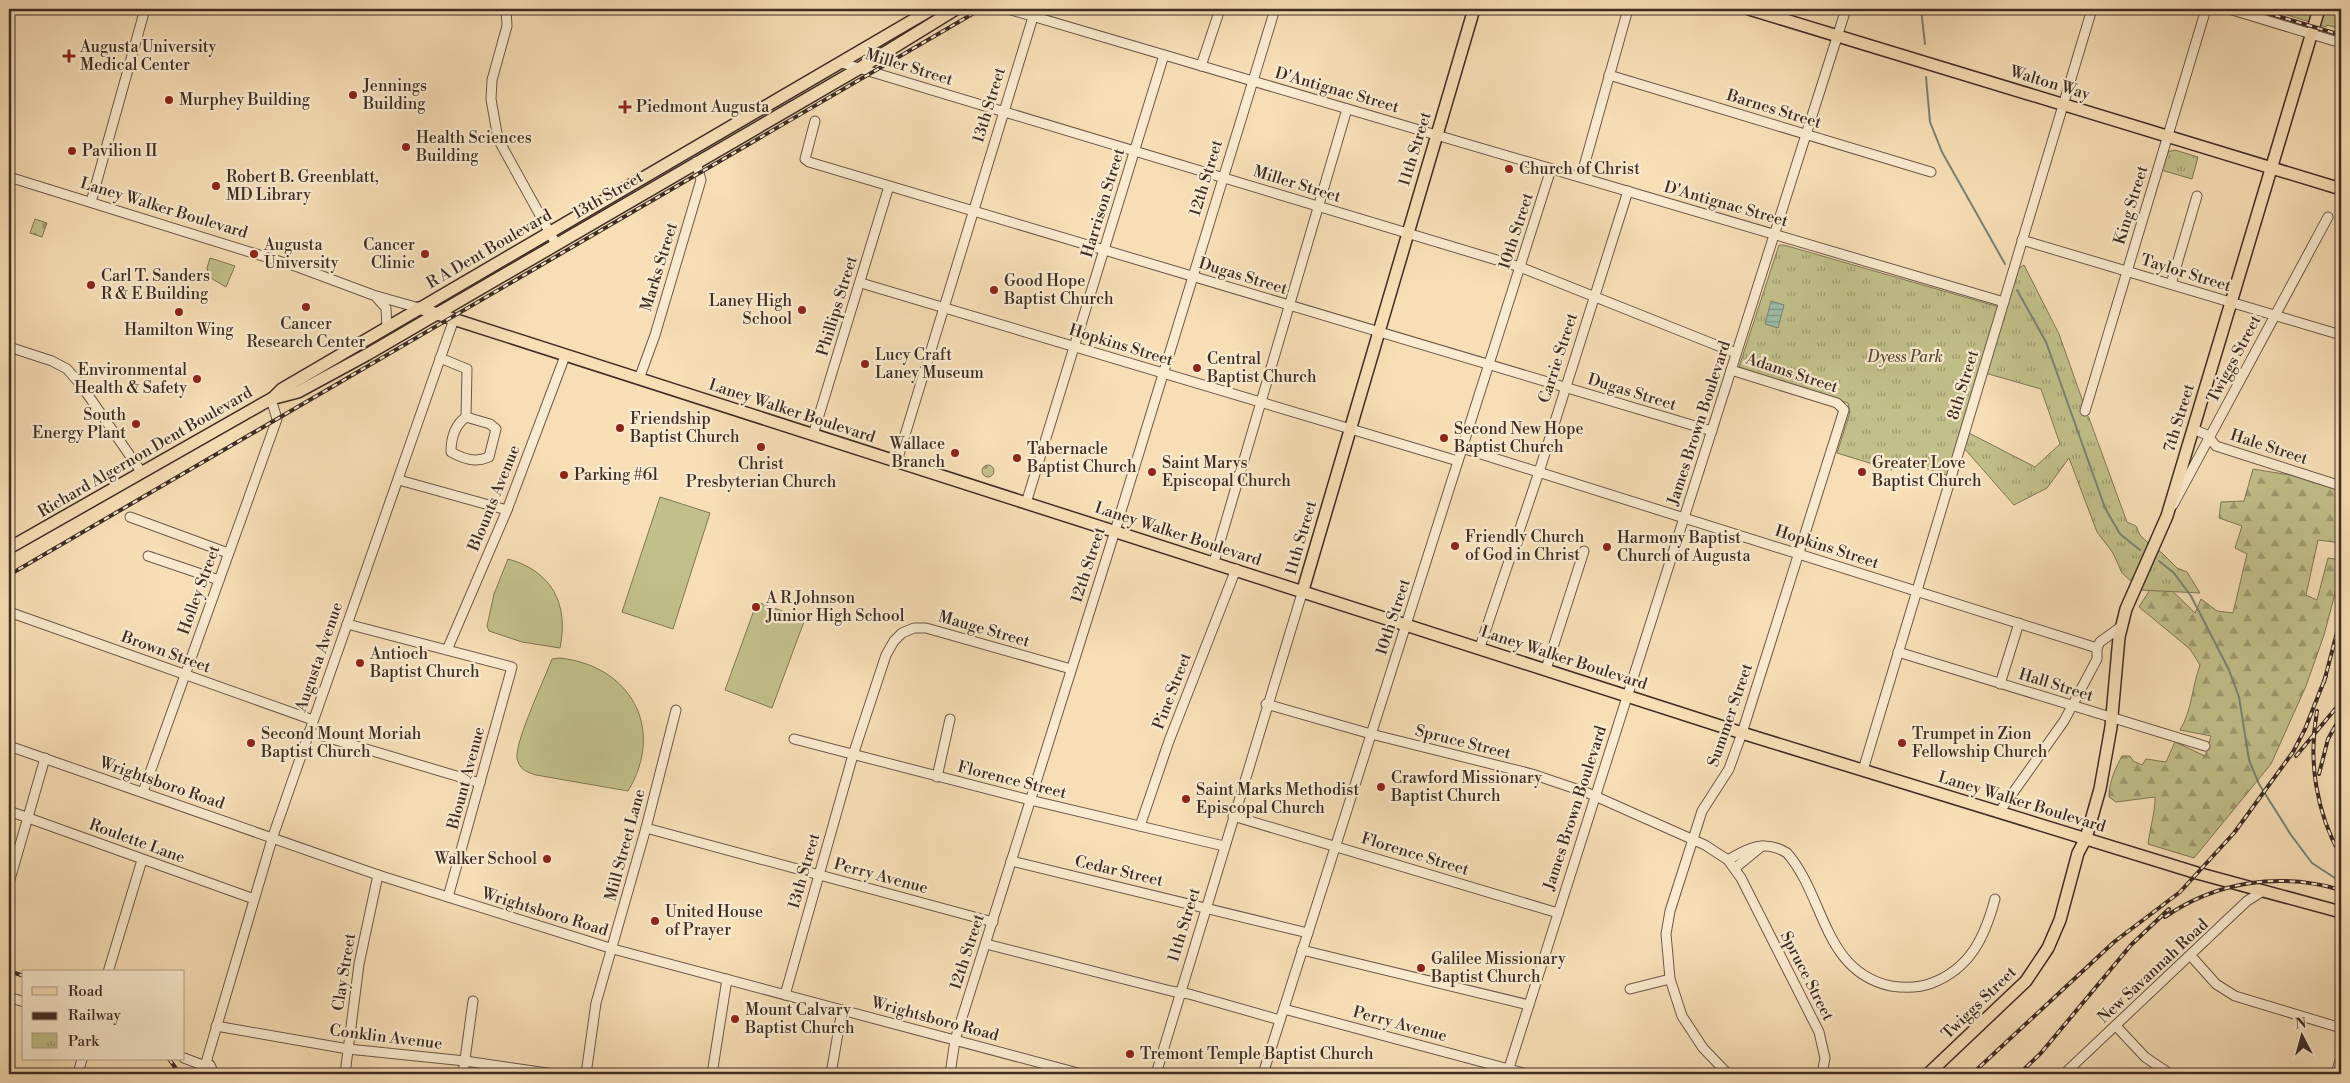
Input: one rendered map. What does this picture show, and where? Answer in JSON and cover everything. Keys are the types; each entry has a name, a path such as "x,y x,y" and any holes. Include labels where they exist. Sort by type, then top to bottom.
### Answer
{"main road":[{"name":"13th Street","path":"271,399 306,388 436,314 860,68 956,9"},
{"name":"11th Street","path":"1303,590 1349,428 1474,9"},
{"name":"Walton Way","path":"1749,9 2341,188"},
{"name":"7th Street","path":"2086,838 2100,789 2112,718 2122,626 2130,598 2167,516 2320,9"},
{"name":"R A Dent Boulevard","path":"271,399 282,389 928,10"},
{"name":"Laney Walker Boulevard","path":"419,308 1303,590 1742,733 2197,873 2341,912"},
{"name":"Richard Algernon Dent Boulevard","path":"9,548 271,399"},
{"name":"Twiggs Street","path":"1928,1074 2011,998 2034,972 2054,934 2070,888 2078,854 2086,838"}],"street":[{"path":"91,202 145,9"},
{"path":"504,9 507,26 492,80 491,96 498,139 556,244"},
{"name":"D'Antignac Street","path":"1008,9 1774,234 2005,298"},
{"path":"1202,66 1220,9"},
{"name":"12th Street","path":"950,1074 955,1040 1115,531 1275,9"},
{"path":"1581,177 1628,9"},
{"name":"James Brown Boulevard","path":"1508,1071 1846,9"},
{"name":"8th Street","path":"1863,770 2092,9"},
{"name":"King Street","path":"2085,411 2206,9"},
{"path":"2229,9 2341,43"},
{"name":"13th Street","path":"897,462 1034,17"},
{"name":"Harrison Street","path":"1026,503 1164,55"},
{"name":"Miller Street","path":"842,62 1520,267 1736,353"},
{"name":"Barnes Street","path":"1609,75 1931,172"},
{"path":"1214,562 1347,109"},
{"name":"Dugas Street","path":"815,121 805,159 889,186 1712,431"},
{"name":"Marks Street","path":"639,379 655,335 701,180 696,162"},
{"name":"10th Street","path":"1263,1074 1551,169"},
{"name":"Laney Walker Boulevard","path":"9,177 298,267 373,295 419,308"},
{"name":"Phillips Street","path":"813,435 861,283 889,186"},
{"name":"Carrie Street","path":"1480,648 1539,472 1564,387 1628,191"},
{"path":"2171,284 2198,196"},
{"name":"Twiggs Street","path":"2167,516 2328,217"},
{"name":"Taylor Street","path":"2022,240 2276,314 2341,335"},
{"name":"Hopkins Street","path":"861,283 1458,461"},
{"path":"373,295 386,308 387,328"},
{"name":"Augusta Avenue","path":"204,1066 273,836 454,320"},
{"path":"9,347 52,361 67,369 81,385 142,473"},
{"name":"Blounts Avenue","path":"447,650 507,510 565,356"},
{"path":"440,358 467,369 466,417"},
{"name":"Adams Street","path":"1731,370 1837,403 1843,407"},
{"name":"Holley Street","path":"143,792 277,418 271,399"},
{"name":"Summer Street","path":"1728,1074 1703,1048 1687,1026 1677,1002 1670,979 1666,945 1668,919 1692,839 1706,804 1729,769 1742,733 1844,415 1843,407"},
{"path":"466,417 490,424 496,429 489,457 478,461 462,458 451,452 451,442 458,423 466,417"},
{"name":"Hale Street","path":"2193,429 2207,435 2216,446 2341,486"},
{"name":"Hopkins Street","path":"1462,448 2097,648"},
{"path":"399,480 507,510"},
{"path":"130,517 228,553"},
{"path":"1546,669 1584,551"},
{"path":"148,556 219,580"},
{"name":"Pine Street","path":"1140,826 1169,741 1236,569"},
{"name":"11th Street","path":"1156,1074 1266,704 1303,590"},
{"name":"Brown Street","path":"9,612 313,720"},
{"path":"2000,684 2019,623"},
{"path":"347,624 447,650"},
{"path":"2000,811 2072,706 2097,659 2097,648 2103,639 2122,626"},
{"name":"Mauge Street","path":"853,755 888,650 894,640 911,629 926,628 1071,669"},
{"name":"Blount Avenue","path":"447,650 512,667 448,898"},
{"name":"Hall Street","path":"1898,652 2205,746"},
{"name":"Spruce Street","path":"1266,704 1371,734 1532,774 1595,796 1692,839 1728,860 1736,868 1819,1032 1825,1058 1822,1074"},
{"name":"Mill Street Lane","path":"586,1074 596,1003 646,828 676,710"},
{"path":"937,777 950,719"},
{"path":"309,732 480,783"},
{"name":"Florence Street","path":"794,739 937,777 1224,846"},
{"name":"Wrightsboro Road","path":"9,746 273,836 378,875 612,949 1082,1074"},
{"name":"13th Street","path":"785,995 853,755"},
{"path":"9,883 45,758"},
{"name":"Roulette Lane","path":"9,811 254,899"},
{"name":"Florence Street","path":"1233,816 1336,845 1558,913"},
{"name":"Perry Avenue","path":"646,828 993,922"},
{"path":"1728,860 1745,849 1754,846 1781,849 1792,858 1845,958 1858,972 1879,983 1906,987 1924,986 1953,972 1965,962 1982,938 1995,899"},
{"path":"1736,868 1763,846"},
{"path":"109,970 142,860"},
{"name":"Cedar Street","path":"1011,861 1308,933"},
{"name":"Clay Street","path":"345,1074 359,964 378,875"},
{"name":"New Savannah Road","path":"2064,1074 2247,901 2263,891"},
{"path":"986,944 1189,994 1280,1020"},
{"path":"1302,950 1529,1005"},
{"path":"2191,956 2216,984 2235,996 2341,1028"},
{"path":"712,1074 727,979"},
{"path":"1630,989 1670,979"},
{"path":"9,997 22,1001"},
{"path":"463,1074 473,1001"},
{"name":"Perry Avenue","path":"1284,1009 1508,1071 1527,1074"},
{"path":"831,1074 842,1010"},
{"name":"Conklin Avenue","path":"216,1026 348,1049 465,1061 554,1074"},
{"path":"2116,1026 2145,1057 2170,1074"},
{"path":"2336,1074 2341,1057"},
{"path":"185,1058 212,1067 214,1074"},
{"path":"78,1074 82,1060"}],"green space":[{"path":"2268,9 2341,9 2341,29 2327,25 2326,27"},
{"path":"2175,150 2198,157 2192,179 2161,170 2167,152"},
{"path":"35,219 47,223 42,237 30,233"},
{"name":"Dyess Park","path":"1779,245 2006,309 2019,268 2024,265 2059,334 2083,402 2083,408 2089,418 2127,522 2136,526 2140,535 2177,568 2187,572 2200,593 2141,590 2122,573 2113,553 2097,532 2069,458 2047,488 2014,505 1964,448 1969,433 2035,467 2060,444 2041,389 1978,371 1947,475 1896,459 1892,470 1837,453 1850,412 1848,403 1739,367"},
{"path":"210,258 235,266 226,287 209,277 207,268"},
{"path":"986,465 990,465 994,471 990,477 986,477 982,473 982,469"},
{"path":"2253,469 2296,476 2341,491 2341,543 2318,540 2306,595 2317,600 2328,558 2341,560 2341,571 2324,635 2306,686 2271,764 2194,858 2148,844 2155,797 2116,802 2109,797 2110,786 2122,756 2130,756 2133,761 2142,765 2146,759 2166,762 2175,742 2205,756 2211,736 2180,730 2187,714 2200,665 2190,649 2139,607 2158,577 2195,613 2201,599 2217,611 2233,613 2247,554 2235,548 2242,526 2219,518 2221,502 2244,501"},
{"path":"660,497 710,513 673,629 622,612"},
{"path":"508,559 523,564 536,572 554,592 562,617 560,648 522,642 489,631 487,626 494,594"},
{"path":"757,602 805,619 772,708 725,690"},
{"path":"559,658 584,663 605,673 622,687 634,704 642,723 643,745 639,767 628,791 536,775 526,771 519,765 517,758 518,750 525,724 552,659"}],"shaded area":[{"path":"1771,301 1784,305 1778,328 1765,324"}],"waterway":[{"path":"1921,9 1925,44"},
{"path":"1926,77 1930,122 1942,152 2005,264"},
{"path":"2017,290 2046,342 2105,508 2120,534 2140,550"},
{"path":"2159,561 2174,573 2191,596 2229,670 2239,697 2249,760 2259,784 2291,835 2312,863 2341,882"}],"railway":[{"path":"9,575 981,9"},
{"path":"2254,9 2341,35"},
{"path":"2324,682 2341,617"},
{"path":"1972,1074 2114,942 2180,892 2234,833 2293,752 2305,729 2326,676"},
{"path":"2296,756 2341,702"},
{"path":"2317,711 2313,748 2316,786 2325,822 2341,856"},
{"path":"2319,774 2328,739 2341,716"},
{"path":"2165,917 2206,895 2250,883 2272,881 2295,882 2341,890"},
{"path":"2019,1074 2041,1053 2131,945 2169,909"},
{"path":"9,971 22,975"},
{"path":"170,1060 180,1074"}],"place":[{"name":"Augusta University Medical Center","path":"69,56"},
{"name":"Jennings Building","path":"353,95"},
{"name":"Murphey Building","path":"169,100"},
{"name":"Piedmont Augusta","path":"625,107"},
{"name":"Health Sciences Building","path":"406,147"},
{"name":"Pavilion II","path":"72,151"},
{"name":"Church of Christ","path":"1509,169"},
{"name":"Robert B. Greenblatt, MD Library","path":"216,186"},
{"name":"Augusta University","path":"254,254"},
{"name":"Cancer Clinic","path":"425,254"},
{"name":"Carl T. Sanders R & E Building","path":"91,285"},
{"name":"Good Hope Baptist Church","path":"994,290"},
{"name":"Cancer Research Center","path":"306,307"},
{"name":"Laney High School","path":"802,310"},
{"name":"Hamilton Wing","path":"179,312"},
{"name":"Lucy Craft Laney Museum","path":"865,364"},
{"name":"Central Baptist Church","path":"1197,368"},
{"name":"Environmental Health & Safety","path":"197,379"},
{"name":"South Energy Plant","path":"136,424"},
{"name":"Friendship Baptist Church","path":"620,428"},
{"name":"Second New Hope Baptist Church","path":"1444,438"},
{"name":"Christ Presbyterian Church","path":"761,447"},
{"name":"Wallace Branch","path":"955,453"},
{"name":"Tabernacle Baptist Church","path":"1017,458"},
{"name":"Saint Marys Episcopal Church","path":"1152,472"},
{"name":"Greater Love Baptist Church","path":"1862,472"},
{"name":"Parking #61","path":"564,475"},
{"name":"Friendly Church of God in Christ","path":"1455,546"},
{"name":"Harmony Baptist Church of Augusta","path":"1607,547"},
{"name":"A R Johnson Junior High School","path":"756,607"},
{"name":"Antioch Baptist Church","path":"360,663"},
{"name":"Second Mount Moriah Baptist Church","path":"251,743"},
{"name":"Trumpet in Zion Fellowship Church","path":"1902,743"},
{"name":"Crawford Missionary Baptist Church","path":"1381,787"},
{"name":"Saint Marks Methodist Episcopal Church","path":"1186,799"},
{"name":"Walker School","path":"547,859"},
{"name":"United House of Prayer","path":"655,921"},
{"name":"Galilee Missionary Baptist Church","path":"1421,968"},
{"name":"Mount Calvary Baptist Church","path":"735,1019"},
{"name":"Tremont Temple Baptist Church","path":"1130,1054"}]}
